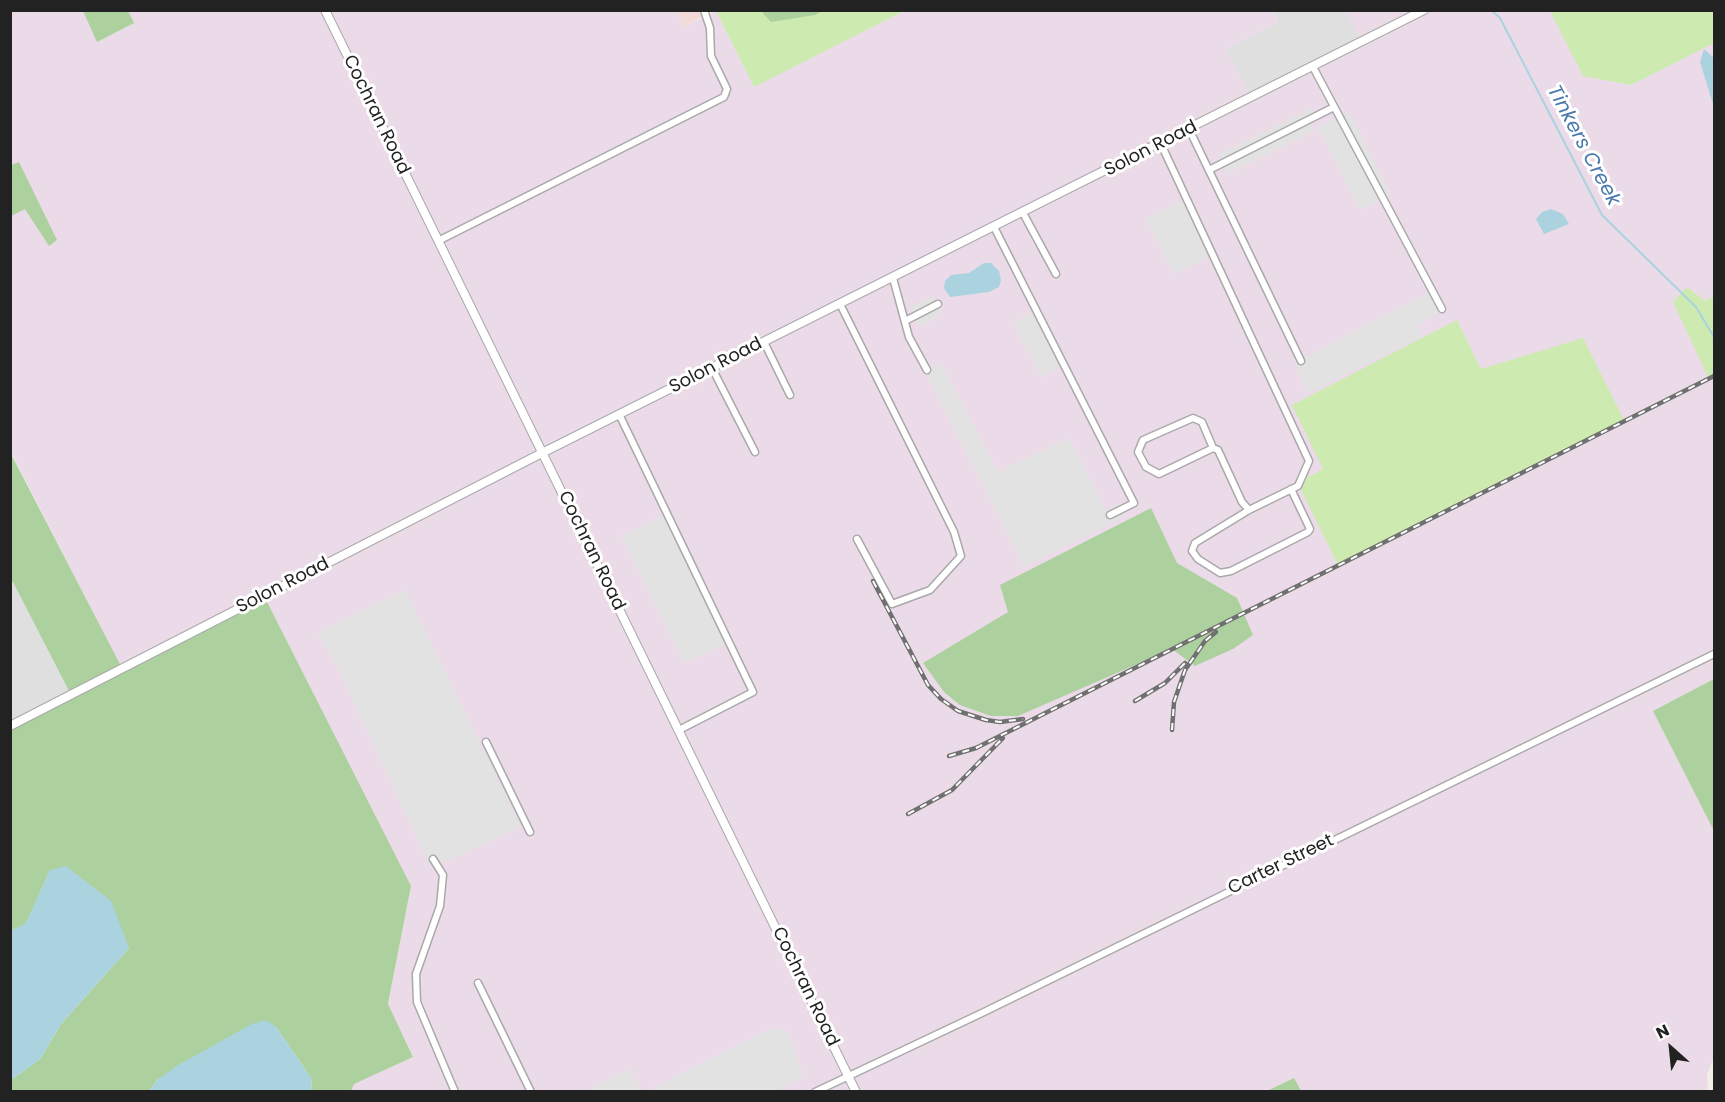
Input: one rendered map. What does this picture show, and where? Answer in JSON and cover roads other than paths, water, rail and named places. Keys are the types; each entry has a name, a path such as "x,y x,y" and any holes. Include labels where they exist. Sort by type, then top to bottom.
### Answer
{"street":[{"name":"Cochran Road","path":"325,10 856,1092"},
{"path":"438,241 724,97 727,89 711,56 710,27 704,10"},
{"name":"Solon Road","path":"10,726 619,414 1424,10"},
{"path":"1313,67 1442,309"},
{"path":"1209,170 1334,107"},
{"path":"1190,129 1301,361"},
{"path":"1161,144 1310,461 1298,486 1291,489 1249,510 1195,543 1192,550 1198,559 1220,573 1231,571 1308,532 1310,529 1291,489"},
{"path":"1023,213 1056,274"},
{"path":"994,227 1134,503 1110,515"},
{"path":"893,278 909,337 927,370"},
{"path":"840,304 954,532 961,556 930,590 892,604 857,539"},
{"path":"905,321 938,304"},
{"path":"764,342 790,394"},
{"path":"712,368 755,452"},
{"path":"619,414 753,692 678,730"},
{"path":"1213,448 1159,474 1146,467 1138,452 1143,440 1193,418 1203,422 1213,448 1218,450 1242,502 1249,510"},
{"name":"Carter Street","path":"816,1092 1714,654"},
{"path":"486,742 530,832"},
{"path":"433,859 442,875 440,906 416,974 417,1002 455,1092"},
{"path":"478,983 531,1092"}],"water":[{"path":"1704,49 1714,58 1714,107 1700,62"},
{"path":"1551,209 1563,214 1569,224 1544,234 1536,219 1542,212"},
{"path":"984,263 991,263 999,271 1001,280 999,287 989,292 950,297 944,288 945,281 951,275 969,273"},
{"path":"66,866 111,901 129,948 61,1024 40,1059 11,1080 11,931 26,923 50,870"},
{"path":"266,1020 276,1027 311,1078 312,1091 149,1091 157,1080 178,1065 252,1024"}],"waterway":[{"name":"Tinkers Creek","path":"1491,10 1500,18 1602,215 1696,307 1714,337"}],"railway":[{"path":"949,756 976,748 1714,376"},
{"path":"873,581 928,685 941,699 958,711 986,720 1000,722 1023,719"},
{"path":"1172,730 1174,702 1185,670 1205,641 1216,632"},
{"path":"1135,701 1165,683 1185,663"},
{"path":"908,814 952,790 1003,738"}]}
